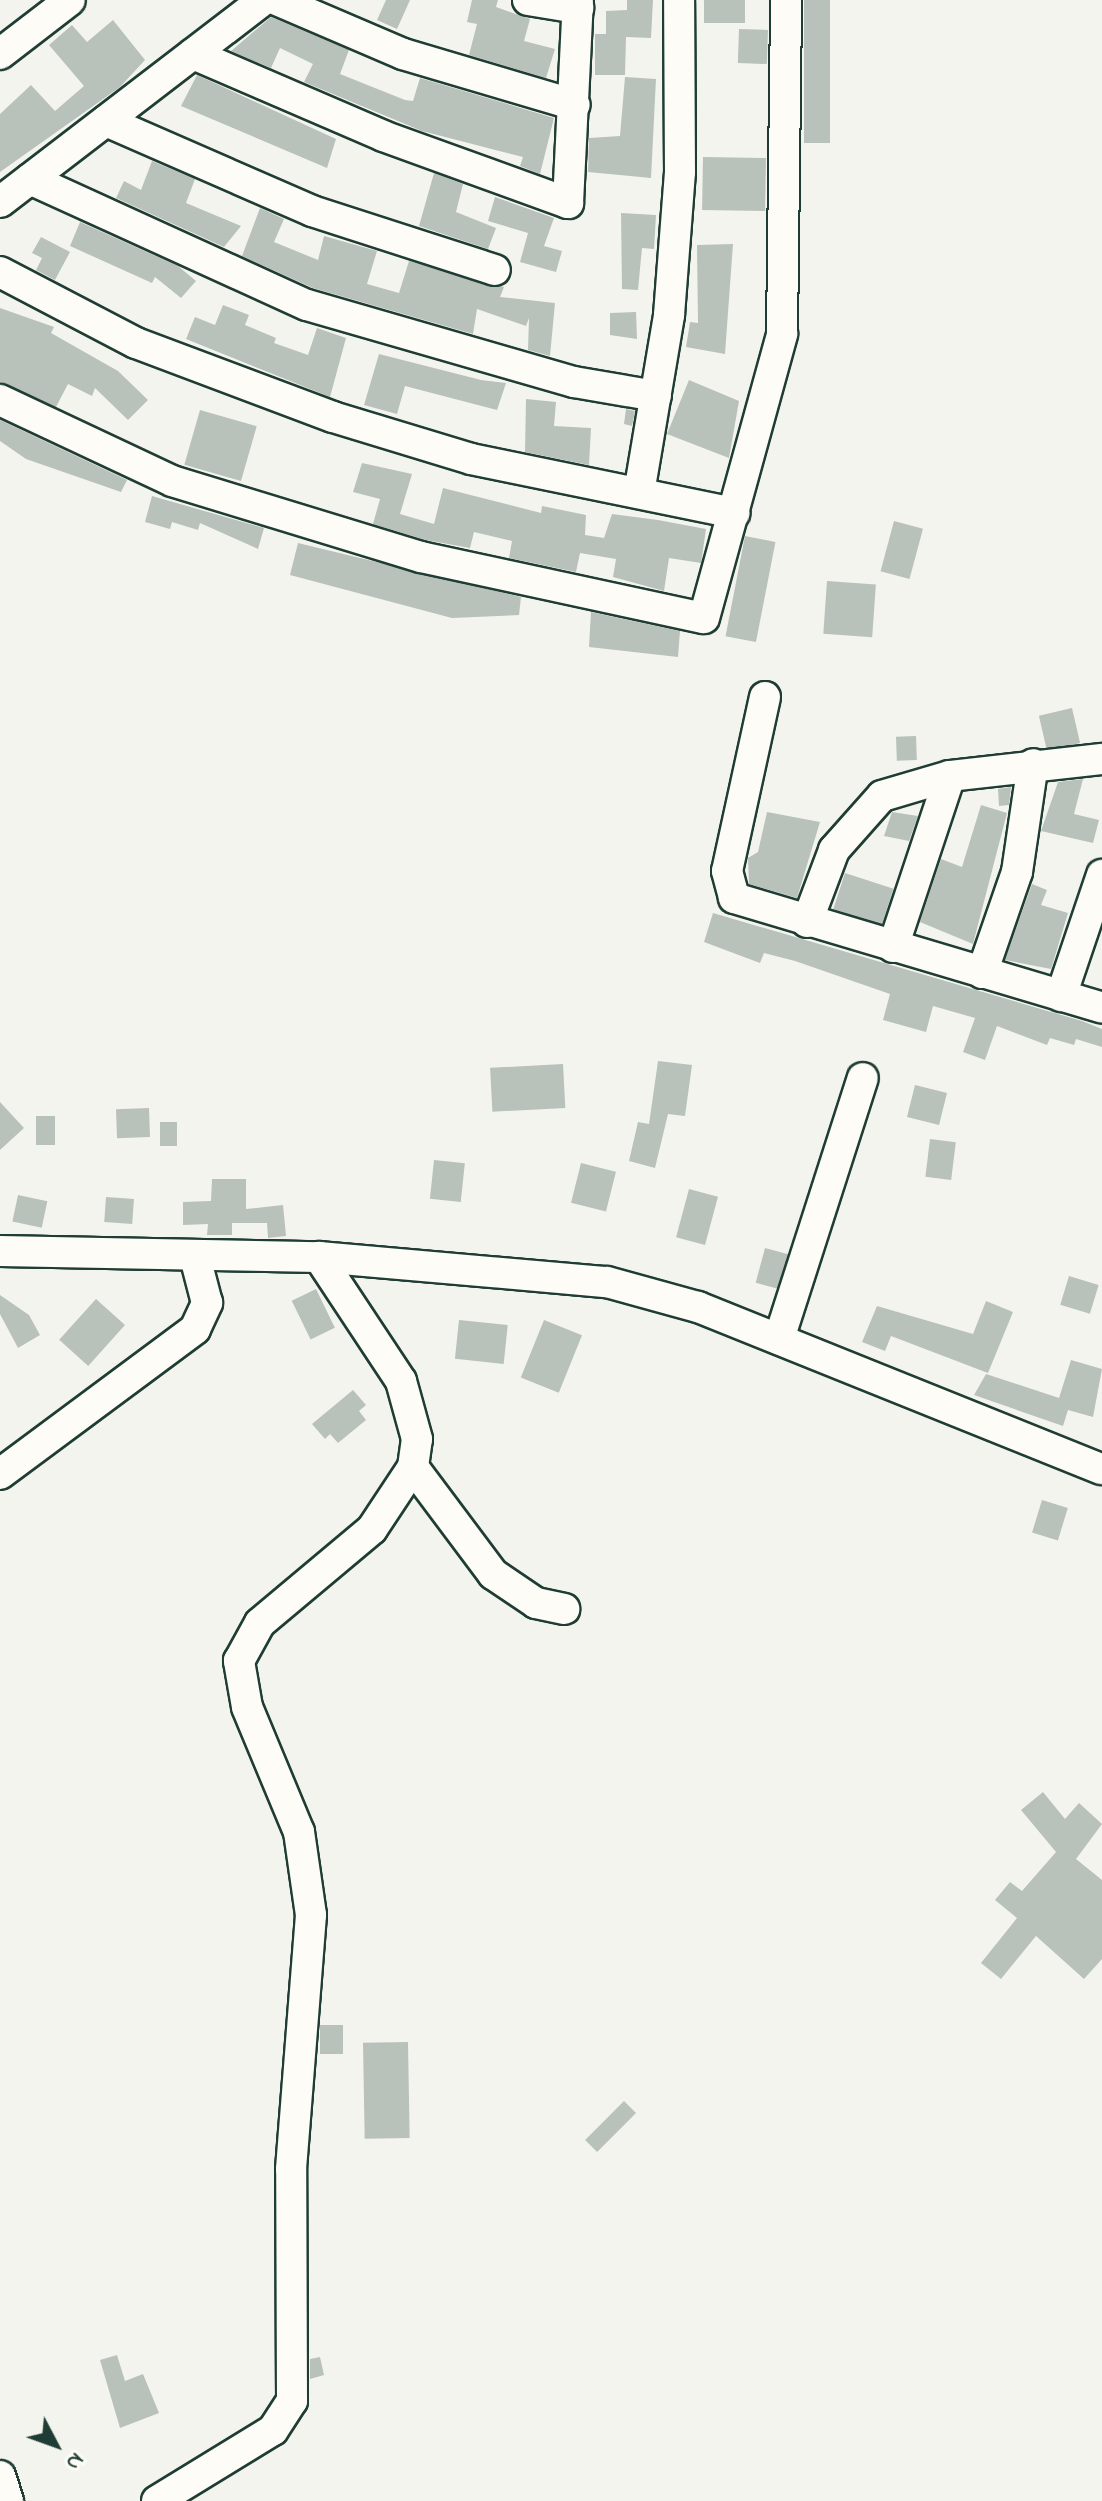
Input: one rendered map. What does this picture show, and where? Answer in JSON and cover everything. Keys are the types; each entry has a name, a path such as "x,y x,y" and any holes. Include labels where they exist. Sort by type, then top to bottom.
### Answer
{"street":[{"path":"0,54 70,0"},
{"path":"0,202 263,0"},
{"path":"277,0 403,54 575,105"},
{"path":"193,54 383,136 568,203 578,4 528,0"},
{"path":"639,493 656,396 680,172 679,0"},
{"path":"0,400 172,481 480,572 700,618 709,612 783,318 786,0"},
{"path":"106,121 312,211 495,270"},
{"path":"30,179 307,305 574,382 656,396"},
{"path":"0,272 136,343 333,417 471,459 735,513"},
{"path":"765,697 726,881 744,904 1102,1008"},
{"path":"807,922 834,850 854,820 882,796 950,776 1033,764 1102,759"},
{"path":"982,973 1017,872 1033,764"},
{"path":"893,947 950,776"},
{"path":"1061,996 1102,875"},
{"path":"779,1339 863,1078"},
{"path":"0,1251 319,1257 607,1282 779,1339 1100,1460"},
{"path":"0,1474 195,1329 207,1303 195,1257"},
{"path":"157,2501 273,2430 292,2401 291,2169 311,1915 299,1832 247,1707 239,1661 260,1623 372,1529 413,1467 417,1439 401,1381 319,1257"},
{"path":"413,1467 493,1574 536,1603 564,1609"},
{"path":"0,2476 8,2501"}],"building":[{"path":"386,0 410,0 397,29 377,20"},
{"path":"472,0 498,0 496,7 530,19 524,41 555,49 546,78 469,55 477,24 467,22"},
{"path":"627,0 653,0 651,38 626,37 625,75 595,75 595,34 606,34 606,11 627,10"},
{"path":"704,0 745,0 745,23 704,23"},
{"path":"804,0 830,0 830,143 804,143"},
{"path":"271,17 349,50 340,74 405,100 413,101 420,78 554,118 540,174 520,166 523,157 422,131 304,82 313,64 280,48 271,68 231,51"},
{"path":"113,20 145,60 120,87 0,172 0,114 31,85 55,111 84,86 49,45 72,25 87,42"},
{"path":"739,29 768,30 767,64 738,63"},
{"path":"197,75 336,139 327,168 181,106"},
{"path":"625,77 656,79 651,178 588,172 589,138 620,136"},
{"path":"703,157 766,158 765,211 702,210"},
{"path":"152,161 195,179 186,203 241,226 224,247 116,198 124,181 141,190"},
{"path":"434,173 463,184 456,212 496,228 488,249 419,226"},
{"path":"495,197 554,218 544,246 562,251 556,272 520,262 528,233 488,221"},
{"path":"260,208 284,219 274,242 318,260 324,236 377,251 367,284 399,293 409,261 504,287 500,297 555,303 550,356 528,350 529,318 526,326 477,309 473,334 313,288 242,256"},
{"path":"621,213 656,215 654,249 642,248 638,290 622,289"},
{"path":"80,222 178,266 196,281 181,298 155,277 152,283 70,246"},
{"path":"41,237 70,252 55,280 36,270 42,258 32,253"},
{"path":"733,244 725,354 686,347 690,322 698,323 697,245"},
{"path":"223,305 249,315 245,325 276,338 274,343 308,355 317,328 346,338 330,397 186,339 195,317 215,325"},
{"path":"0,308 54,327 51,333 118,371 148,400 128,420 95,388 92,396 68,384 56,407 0,382"},
{"path":"636,312 637,339 610,335 610,313"},
{"path":"379,354 481,380 506,383 497,410 405,386 397,414 364,405"},
{"path":"689,380 739,401 729,458 667,434"},
{"path":"526,399 556,402 554,426 591,428 589,465 525,452"},
{"path":"626,409 635,411 632,426 624,424"},
{"path":"200,410 257,426 241,481 184,465"},
{"path":"0,420 127,480 121,492 26,459 0,441"},
{"path":"362,463 412,474 400,514 434,524 443,488 541,513 542,506 586,515 585,535 604,538 612,514 658,520 706,529 701,563 669,558 664,591 613,577 616,559 580,553 576,572 509,558 512,541 474,532 470,548 426,540 373,524 380,499 353,492"},
{"path":"152,496 264,528 258,549 200,523 198,530 172,522 170,529 145,522"},
{"path":"894,521 923,529 910,579 881,571"},
{"path":"745,536 775,542 756,642 726,636"},
{"path":"298,543 521,597 519,615 452,618 290,575"},
{"path":"827,581 876,584 872,637 823,634"},
{"path":"591,612 680,631 678,657 589,647"},
{"path":"1072,708 1080,743 1047,751 1039,716"},
{"path":"916,736 917,760 897,761 896,737"},
{"path":"1083,779 1074,814 1099,820 1093,843 1041,831 1058,782"},
{"path":"1011,787 1009,805 999,806 998,789"},
{"path":"981,805 1007,813 973,944 920,922 941,859 962,867"},
{"path":"767,812 820,822 797,898 749,884 748,858 758,852"},
{"path":"892,812 918,816 909,841 884,836"},
{"path":"845,873 894,889 882,925 833,909"},
{"path":"1032,884 1047,890 1041,905 1068,913 1051,969 1005,960"},
{"path":"713,913 1082,1021 1102,1029 1102,1047 1076,1039 1074,1045 1050,1038 1047,1045 997,1026 985,1060 963,1052 975,1018 933,1006 926,1032 883,1020 890,994 795,961 764,953 760,963 704,942"},
{"path":"658,1061 692,1065 685,1116 668,1114 655,1168 629,1161 638,1122 649,1124"},
{"path":"563,1064 565,1108 492,1112 490,1068"},
{"path":"915,1085 947,1093 939,1125 907,1117"},
{"path":"0,1102 24,1128 0,1150"},
{"path":"149,1108 150,1137 117,1138 116,1109"},
{"path":"36,1116 55,1116 55,1145 36,1145"},
{"path":"160,1122 177,1122 177,1146 160,1146"},
{"path":"930,1139 956,1142 951,1180 925,1177"},
{"path":"434,1160 465,1163 461,1202 430,1199"},
{"path":"581,1163 616,1172 606,1211 571,1203"},
{"path":"212,1179 246,1179 246,1209 283,1205 286,1236 268,1238 267,1223 232,1223 232,1235 207,1235 208,1224 183,1225 183,1202 211,1201"},
{"path":"689,1189 718,1197 705,1245 676,1237"},
{"path":"18,1195 47,1201 42,1228 12,1221"},
{"path":"106,1197 134,1199 132,1224 104,1222"},
{"path":"765,1248 788,1254 779,1289 756,1283"},
{"path":"1069,1276 1099,1285 1090,1314 1060,1305"},
{"path":"316,1289 335,1328 311,1339 292,1301"},
{"path":"0,1295 29,1315 40,1335 18,1348 0,1314"},
{"path":"96,1299 125,1325 88,1366 59,1340"},
{"path":"986,1301 1013,1312 988,1373 891,1336 885,1351 862,1342 877,1306 973,1334"},
{"path":"459,1320 508,1325 504,1364 455,1359"},
{"path":"544,1320 582,1335 559,1393 521,1377"},
{"path":"1071,1360 1102,1369 1093,1417 1068,1410 1063,1426 974,1395 986,1374 1059,1398"},
{"path":"353,1390 366,1405 359,1411 366,1420 338,1443 330,1434 325,1439 312,1424"},
{"path":"1042,1500 1068,1508 1058,1540 1032,1533"},
{"path":"1043,1792 1065,1819 1079,1803 1102,1824 1076,1859 1102,1880 1102,1959 1084,1979 1036,1936 1001,1979 981,1963 1017,1918 995,1900 1010,1882 1022,1891 1056,1852 1021,1810"},
{"path":"320,2025 343,2025 343,2054 320,2054"},
{"path":"408,2042 410,2138 365,2139 363,2043"},
{"path":"624,2101 636,2113 597,2152 585,2140"},
{"path":"117,2355 125,2381 143,2374 159,2413 120,2428 100,2360"},
{"path":"320,2357 324,2375 310,2379 310,2359"}]}
